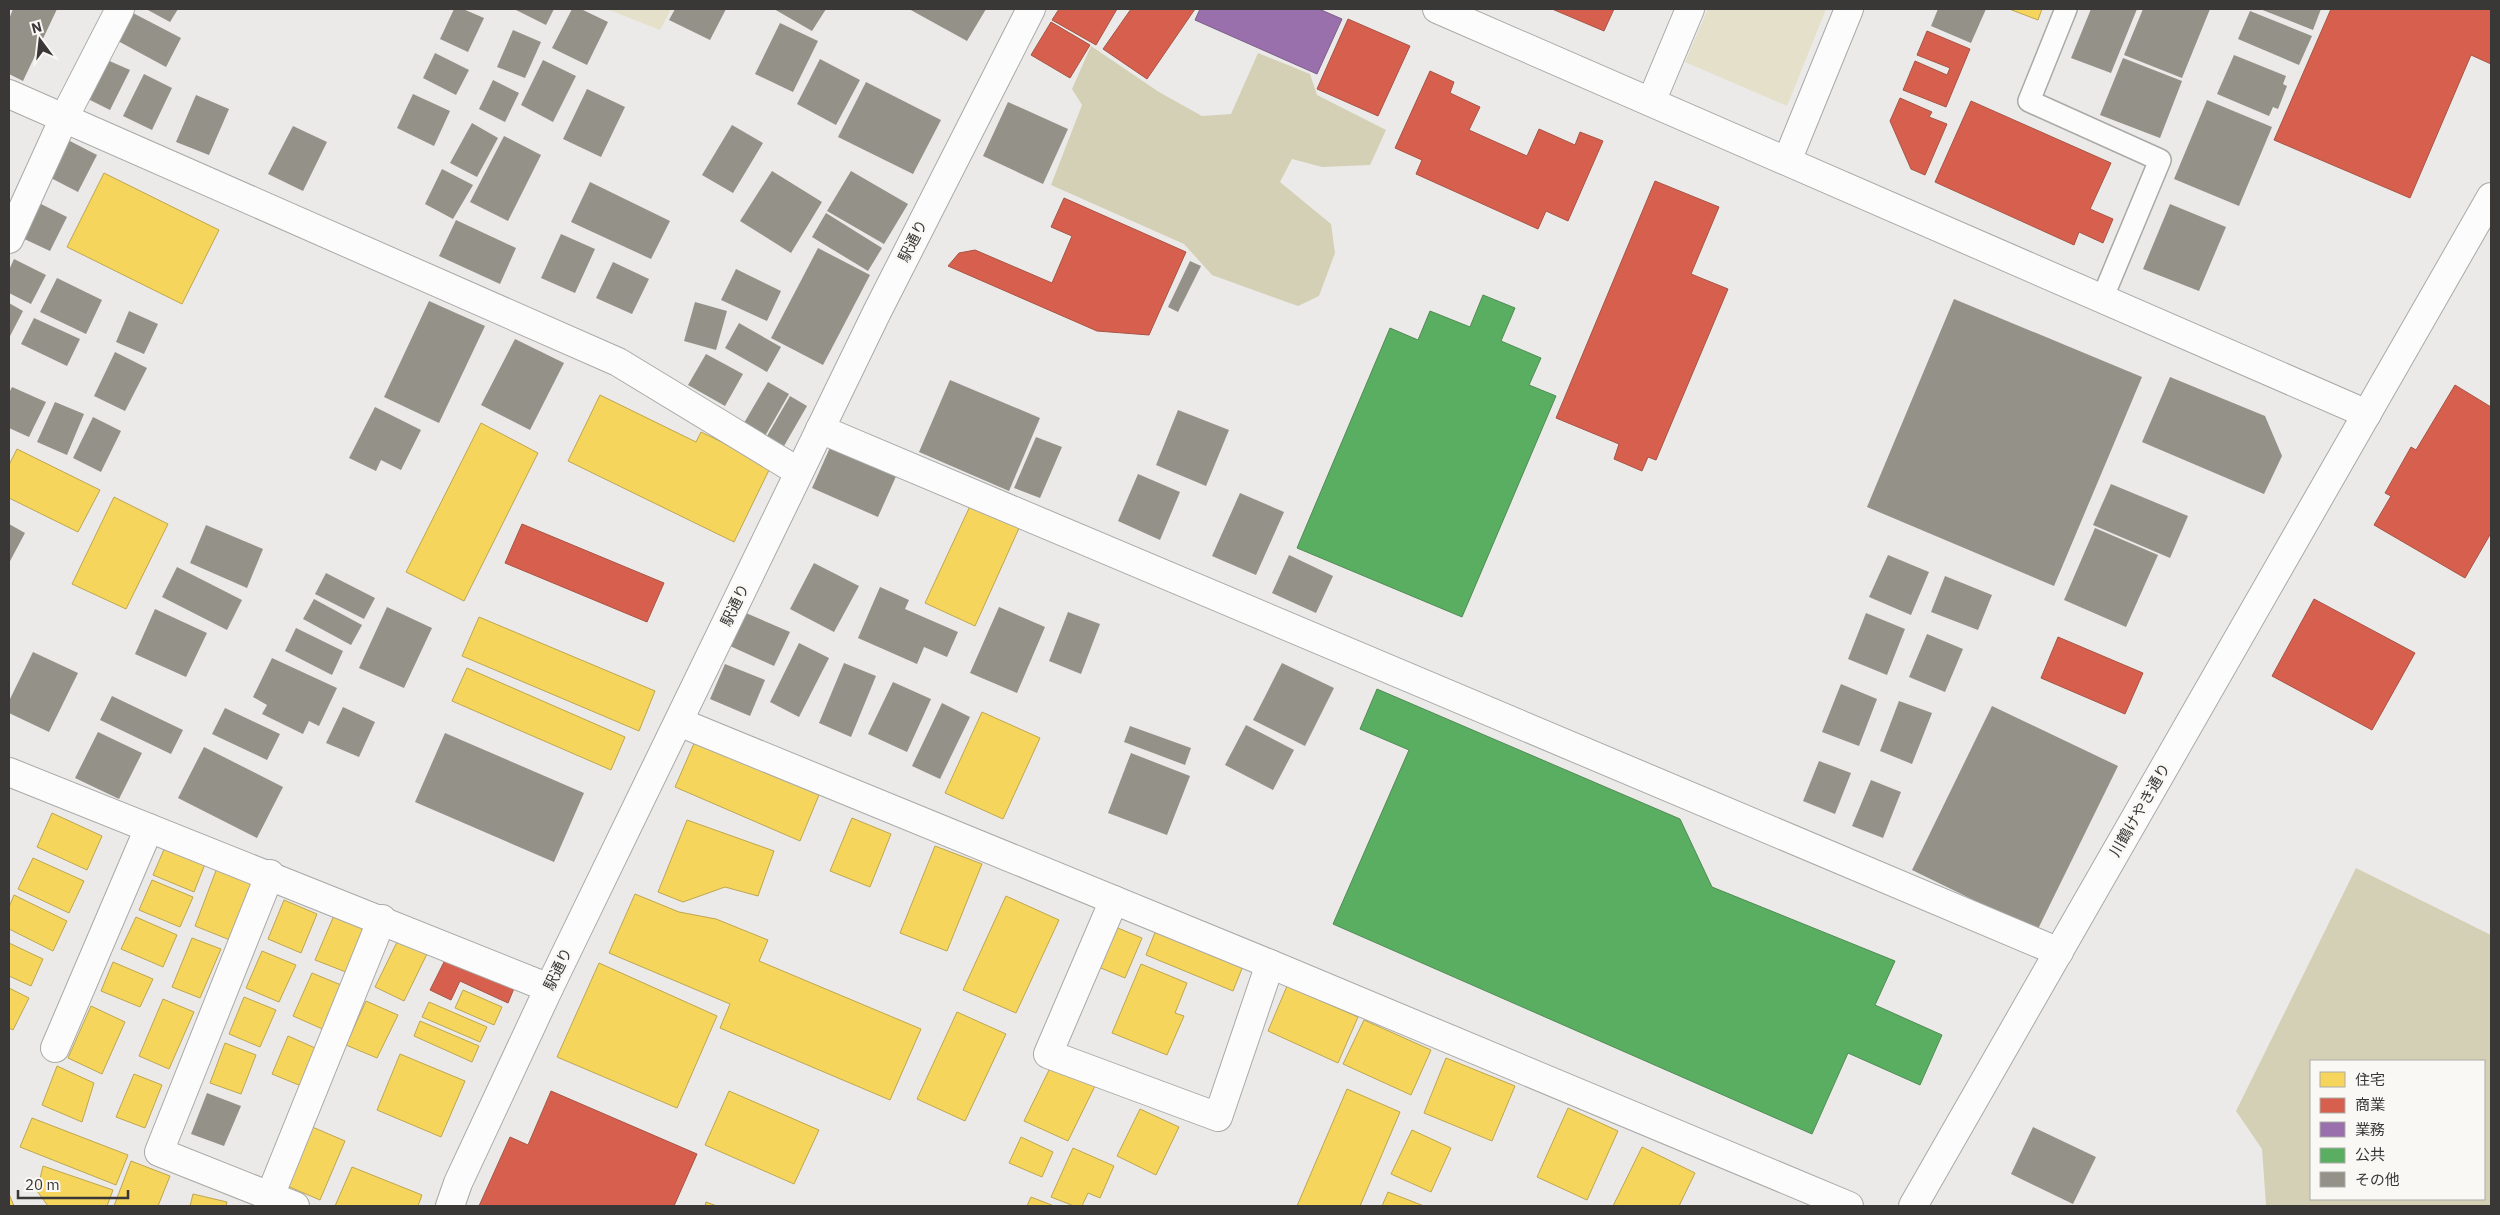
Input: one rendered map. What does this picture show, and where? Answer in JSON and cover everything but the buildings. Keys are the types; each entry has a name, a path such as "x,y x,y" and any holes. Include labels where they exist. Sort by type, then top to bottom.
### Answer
{"street":[{"path":"9,239 64,118 120,9"},
{"name":"駅通り","path":"450,1206 458,1182 549,988 799,472 877,312 1031,9"},
{"path":"1437,9 2367,414"},
{"path":"1651,102 1690,9"},
{"path":"1787,161 1849,9"},
{"path":"9,94 618,362 799,472"},
{"name":"川鶴けやき通り","path":"1913,1206 2491,197"},
{"path":"820,429 2059,952"},
{"path":"679,722 1270,964 1849,1206"},
{"path":"9,772 270,874 549,988"},
{"path":"55,1048 149,828"},
{"path":"270,874 159,1152 295,1206"},
{"path":"1114,900 1048,1054 1218,1117 1270,964"},
{"path":"270,1196 382,919"}],"lane":[{"path":"2066,9 2029,102 2160,160 2102,299"}],"shaded area":[{"path":"607,9 671,9 660,30"},
{"path":"1708,9 1826,9 1787,106 1685,62"},
{"path":"1091,46 1159,92 1202,116 1231,114 1258,53 1310,74 1317,95 1386,130 1370,165 1322,167 1292,159 1280,182 1331,224 1335,253 1319,296 1298,306 1212,275 1184,244 1051,185 1082,105 1072,89"},
{"path":"2356,868 2491,935 2491,1206 2266,1205 2262,1149 2236,1111"}]}
